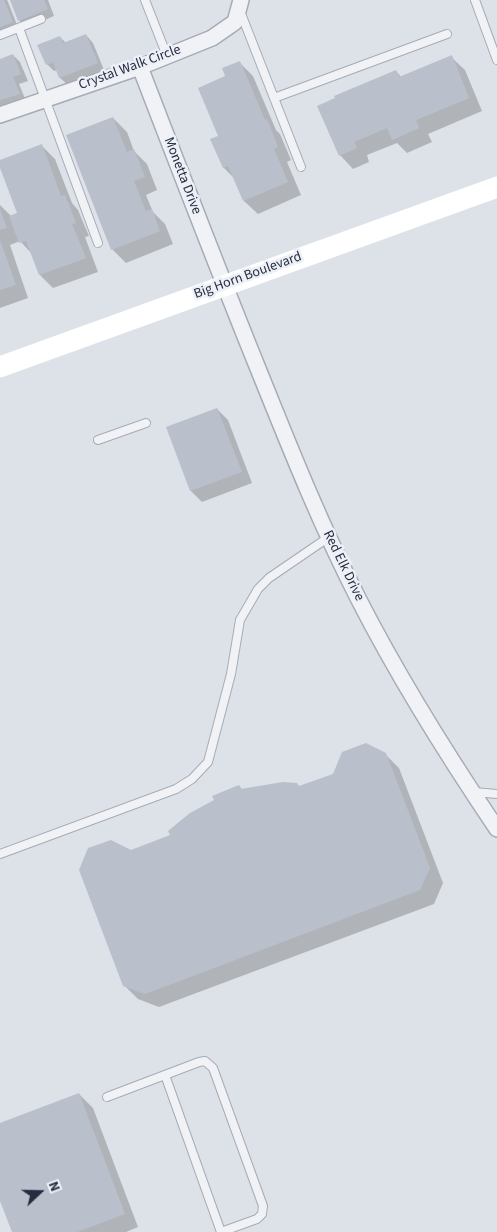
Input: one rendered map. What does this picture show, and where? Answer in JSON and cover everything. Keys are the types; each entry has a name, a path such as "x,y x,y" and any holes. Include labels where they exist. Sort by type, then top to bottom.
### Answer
{"main road":[{"name":"Big Horn Boulevard","path":"0,367 224,284 497,187"}],"street":[{"name":"Crystal Walk Circle","path":"0,115 140,67 212,38 235,22 240,4"},
{"name":"Monetta Drive","path":"140,67 224,284"},
{"name":"Red Elk Drive","path":"224,284 285,436 359,600 405,686 497,829"}],"lane":[{"path":"145,0 167,56"},
{"path":"474,0 497,60"},
{"path":"240,4 274,98 302,167"},
{"path":"0,35 42,19"},
{"path":"19,28 98,243"},
{"path":"274,98 446,34"},
{"path":"98,440 143,422 146,423"},
{"path":"0,854 176,789 192,779 208,762 231,674 240,620 258,588 269,578 329,537"},
{"path":"472,792 497,794"},
{"path":"107,1097 199,1062 205,1061 213,1068 263,1206 262,1214 257,1219 221,1232 165,1075"}],"building":[{"path":"0,0 4,0 13,22 0,27"},
{"path":"10,0 44,0 48,9 18,21"},
{"path":"86,34 98,63 59,78 53,62 46,65 37,45 60,36 63,43"},
{"path":"13,54 21,74 13,77 20,94 0,100 0,59"},
{"path":"452,55 469,98 416,120 419,128 392,140 387,128 354,142 357,148 339,156 317,106 335,98 334,96 396,70 399,77"},
{"path":"240,61 265,120 267,119 278,147 274,149 288,182 243,201 228,166 223,168 210,139 218,136 198,88 225,76 222,68"},
{"path":"113,117 127,152 134,149 145,177 134,181 146,211 152,209 160,231 111,250 66,135"},
{"path":"42,144 61,196 65,195 76,223 72,224 86,258 39,275 26,241 19,243 9,216 17,213 0,168 0,160"},
{"path":"0,209 7,228 0,230"},
{"path":"0,240 16,285 0,290"},
{"path":"217,408 242,472 190,491 166,427"},
{"path":"366,743 386,753 430,868 420,890 145,994 123,986 79,870 88,848 111,840 131,850 170,835 168,831 190,813 214,800 212,796 239,785 241,789 283,782 297,783 299,786 333,774 342,752"},
{"path":"79,1093 125,1214 77,1232 12,1232 0,1201 0,1123"}]}
